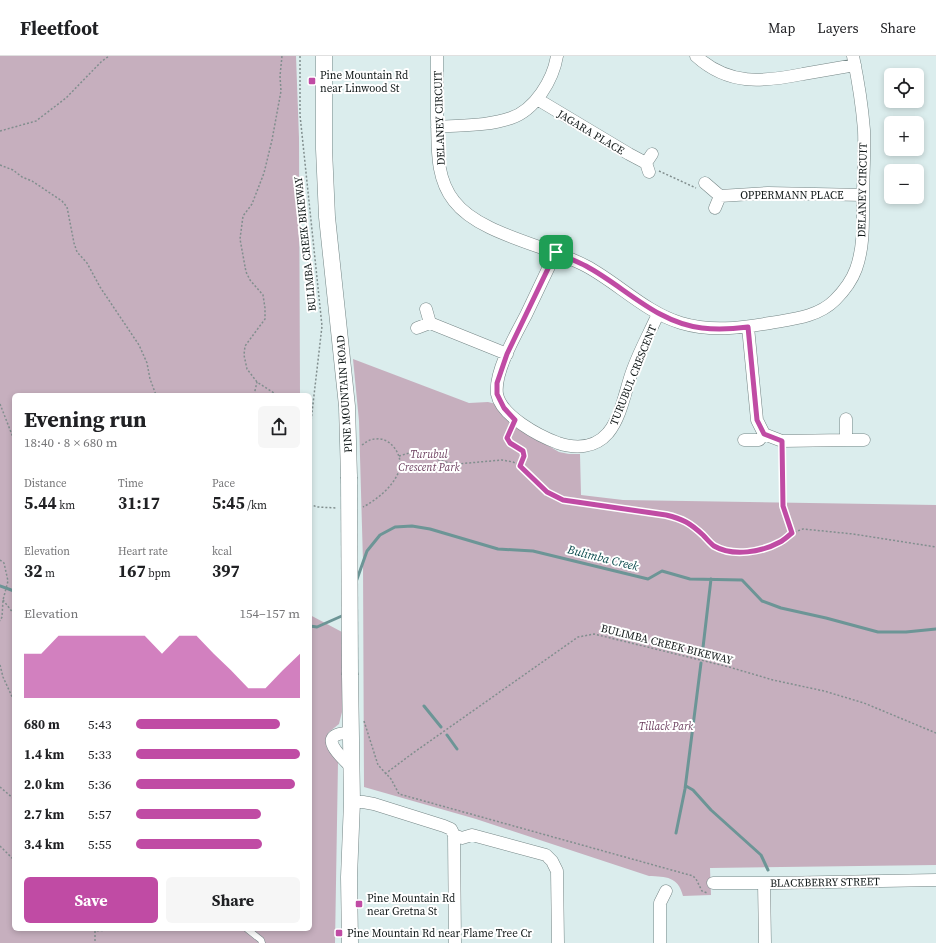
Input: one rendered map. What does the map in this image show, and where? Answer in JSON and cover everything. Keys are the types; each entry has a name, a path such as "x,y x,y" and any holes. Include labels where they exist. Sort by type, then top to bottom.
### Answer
{"main road":[{"name":"PINE MOUNTAIN ROAD","path":"324,56 324,149 327,216 347,406 352,802 349,877 350,943"}],"street":[{"name":"DELANEY CIRCUIT","path":"437,56 438,160 443,179 452,200 462,210 476,221 504,234 556,252 587,266 658,314 701,328 723,330 792,320 816,314 834,301 845,287 855,270 863,233 864,131 854,60"},
{"path":"437,127 490,123 512,118 537,99 552,74 557,56"},
{"path":"696,56 722,74 742,79 771,80 854,60"},
{"name":"JAGARA PLACE","path":"537,99 629,154 649,163"},
{"path":"703,187 720,196 715,208"},
{"name":"OPPERMANN PLACE","path":"720,196 768,193 863,195"},
{"name":"TURUBUL CRESCENT","path":"556,252 507,354 497,383 497,394 504,408 515,420 553,441 567,446 581,447 596,443 607,434 615,423 633,368 658,314"},
{"path":"426,309 430,323"},
{"path":"417,328 430,323 507,354"},
{"path":"748,327 757,420 764,434 782,441 864,440"},
{"path":"846,419 846,440"},
{"path":"744,440 759,440 764,434"},
{"path":"352,802 374,804 451,829 454,835 455,943"},
{"path":"454,835 462,838 472,835 546,855 552,861 557,870 558,943"},
{"name":"BLACKBERRY STREET","path":"712,888 764,883 936,880"},
{"path":"764,883 766,943"},
{"path":"660,943 660,904 666,892"}],"lane":[{"path":"250,931 261,940 262,943"}],"path":[{"path":"0,131 36,121 66,98 101,62 109,56"},
{"path":"274,393 257,382 247,369 244,355 245,346 266,319 263,295 250,280 246,272 240,239 240,228 243,216 252,204 264,173 272,140 280,91 282,56"},
{"name":"BULIMBA CREEK BIKEWAY","path":"300,56 300,115 322,326 312,413"},
{"path":"649,163 656,169 703,187"},
{"path":"0,166 13,170 22,177 32,181 62,201 67,207 74,243 78,252 95,275 100,287 139,345 147,363 150,379 155,393"},
{"path":"254,393 257,382"},
{"path":"0,404 12,435"},
{"path":"515,420 507,438 510,443 523,451 524,456 520,466"},
{"path":"359,448 369,441 384,439 395,448 399,456 400,465 397,476 388,488 371,503 362,508"},
{"path":"782,441 783,506 792,533"},
{"path":"399,456 409,453 457,464 502,460 513,462 520,466 547,492 563,500 666,515 681,519 690,524 714,545 723,550 736,552 765,549 780,542 792,533 803,529 936,547"},
{"path":"312,505 317,507 339,508"},
{"path":"0,560 4,563 8,581 0,621"},
{"path":"3,600 12,611"},
{"name":"BULIMBA CREEK BIKEWAY","path":"385,774 578,638 594,634 730,667 773,680 824,691 864,703 936,733"},
{"path":"0,665 3,677 12,697"},
{"path":"363,719 378,765 391,779 399,794 688,874 696,879 702,891 712,888"},
{"path":"0,786 12,797"},
{"path":"0,846 12,858"},
{"path":"94,931 95,943"}],"green space":[{"path":"0,56 296,56 299,138 300,393 12,393 12,931 312,931 312,616 342,632 343,708 339,724 329,732 326,739 327,748 338,762 335,943 0,943"},
{"name":"Tillack Park","path":"353,359 469,403 488,402 496,404 501,413 510,423 559,452 580,454 581,495 623,500 936,505 936,865 710,868 711,895 683,896 681,889 675,881 666,877 649,876 476,819 364,787 363,562 359,421"}],"waterway":[{"name":"Bulimba Creek","path":"356,582 367,551 380,535 395,527 412,526 430,529 498,549 533,551 648,579 662,571 690,579 742,580 762,601 781,608 878,632 906,632 936,629"},
{"path":"702,656 711,579"},
{"name":"Bulimba Creek","path":"0,586 12,590"},
{"name":"Bulimba Creek","path":"312,626 317,627 344,615"},
{"path":"676,833 685,789 701,663"},
{"path":"424,706 441,727"},
{"path":"447,735 457,749"},
{"path":"686,786 693,790 711,810 761,855 768,870"}],"place":[{"name":"Pine Mountain Rd near Linwood St","path":"312,81"},
{"name":"Pine Mountain Rd near Gretna St","path":"359,904"},
{"name":"Pine Mountain Rd near Flame Tree Cr","path":"339,933"}],"route":[{"path":"556,252 587,266 658,314 701,328 723,330 748,327 757,420 764,434 782,441 783,506 789,528 792,533 780,542 765,549 736,552 723,550 714,545 690,524 681,519 666,515 563,500 547,492 520,466 524,456 523,451 510,443 507,438 515,420 504,408 497,394 497,383 501,367 556,252"}],"park label":[{"name":"Turubul Crescent Park","path":"429,460"}]}
